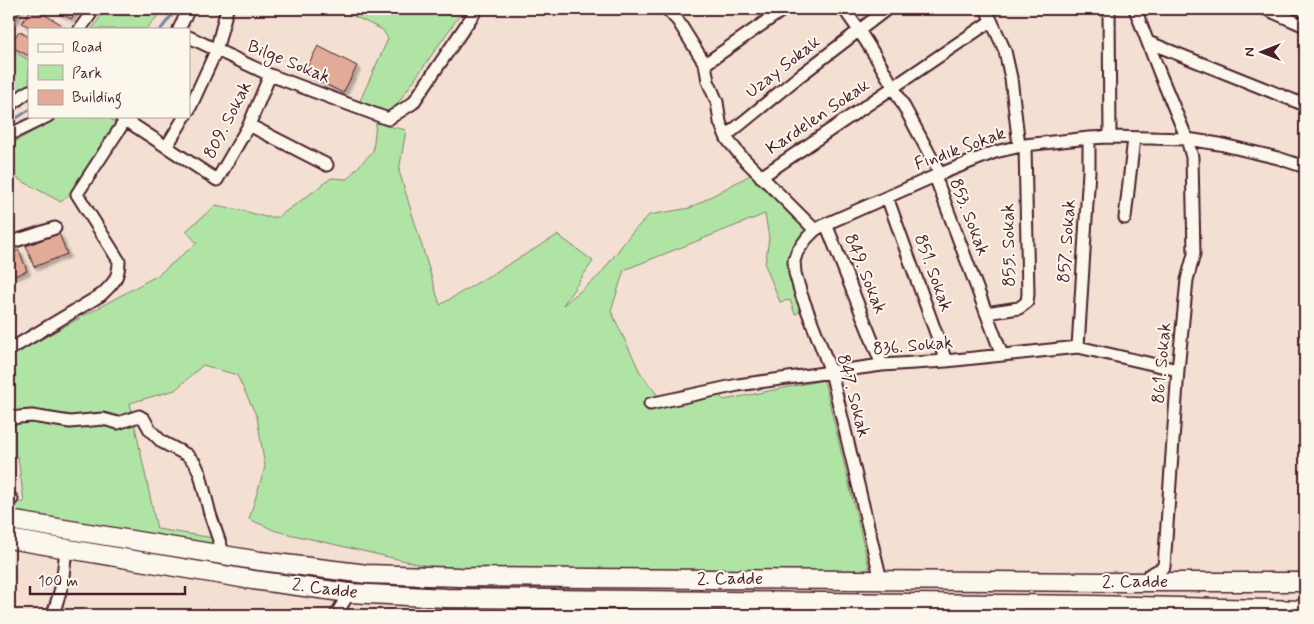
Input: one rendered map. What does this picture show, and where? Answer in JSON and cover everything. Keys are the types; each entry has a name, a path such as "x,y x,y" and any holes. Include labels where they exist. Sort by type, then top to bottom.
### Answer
{"main road":[{"name":"2. Cadde","path":"9,520 289,565 376,574 459,577 1305,582"},
{"name":"2. Cadde","path":"9,539 253,580 349,593 446,598 771,608 1305,610"}],"street":[{"path":"81,28 94,9"},
{"path":"180,28 189,9"},
{"path":"190,108 216,51 227,9"},
{"name":"Bilge Sokak","path":"190,38 270,75 388,120 413,103 477,9"},
{"path":"705,64 784,9"},
{"name":"Kardelen Sokak","path":"844,9 860,30 894,87 937,175"},
{"name":"Uzay Sokak","path":"726,136 797,78 887,9"},
{"path":"986,9 1005,51 1012,78 1022,146"},
{"path":"1109,9 1110,137"},
{"name":"861. Sokak","path":"1135,9 1187,139 1192,157 1194,254 1187,280 1178,370 1164,567 1149,575 1148,582"},
{"path":"1266,9 1305,26"},
{"path":"672,10 705,64 708,82 717,102 720,122 726,136 741,156 815,230"},
{"name":"Kardelen Sokak","path":"761,177 991,21"},
{"path":"1148,42 1305,104"},
{"name":"809. Sokak","path":"167,146 217,180 249,125 270,75"},
{"path":"9,106 28,92"},
{"path":"9,135 44,118"},
{"path":"9,350 100,295 111,286 117,277 119,261 77,194 125,118 167,146 184,118"},
{"path":"249,125 327,165"},
{"name":"Fındık Sokak","path":"815,230 937,175 995,152 1022,146 1110,137 1187,139 1220,144 1278,158 1305,167"},
{"name":"857. Sokak","path":"1078,347 1089,171 1089,138"},
{"path":"1125,218 1134,138"},
{"name":"855. Sokak","path":"986,313 1019,308 1027,302 1022,146"},
{"name":"853. Sokak","path":"937,175 1002,355"},
{"name":"851. Sokak","path":"887,197 946,361"},
{"name":"849. Sokak","path":"826,224 882,365"},
{"path":"9,243 55,228"},
{"name":"847. Sokak","path":"815,230 797,252 794,261 794,274 831,372 881,580"},
{"name":"836. Sokak","path":"650,404 738,385 882,365 946,361 1078,347 1178,370"},
{"path":"9,419 19,416 32,416 70,422 103,419 118,423 139,416 144,418 150,430 162,442 187,455 195,463 224,555"},
{"path":"53,615 62,585 66,549"},
{"path":"336,615 349,593"}],"green space":[{"path":"106,9 162,9 147,28 93,28"},
{"path":"339,9 464,9 391,113 359,103 388,39 383,30"},
{"path":"9,49 28,59 28,88 9,102"},
{"path":"56,118 109,118 118,125 76,188 61,202 9,174 9,145"},
{"path":"376,123 406,130 399,171 440,305 558,235 593,261 563,305 599,276 630,235 649,215 690,208 752,174 806,227 792,278 800,312 795,314 790,300 780,302 765,265 769,238 765,214 624,270 611,311 640,372 664,404 719,395 724,400 824,380 871,576 449,571 276,531 249,519 265,467 257,417 237,375 203,365 175,390 130,403 157,529 214,538 215,546 9,511 9,503 24,502 18,457 9,458 9,357 158,275 197,243 186,231 216,205 265,217 278,217 331,178 347,179 373,151"}],"building":[{"path":"9,9 21,9 15,21 9,18"},
{"path":"31,9 34,9 61,24 59,28 31,28 22,23"},
{"path":"52,9 77,9 71,19"},
{"path":"19,31 28,36 28,55 10,46"},
{"path":"318,46 357,66 343,93 304,73"},
{"path":"59,233 67,254 34,267 26,246"},
{"path":"19,250 27,271 9,278 9,254"}],"waterway":[{"path":"162,28 175,9"},
{"path":"9,123 28,111"}]}
